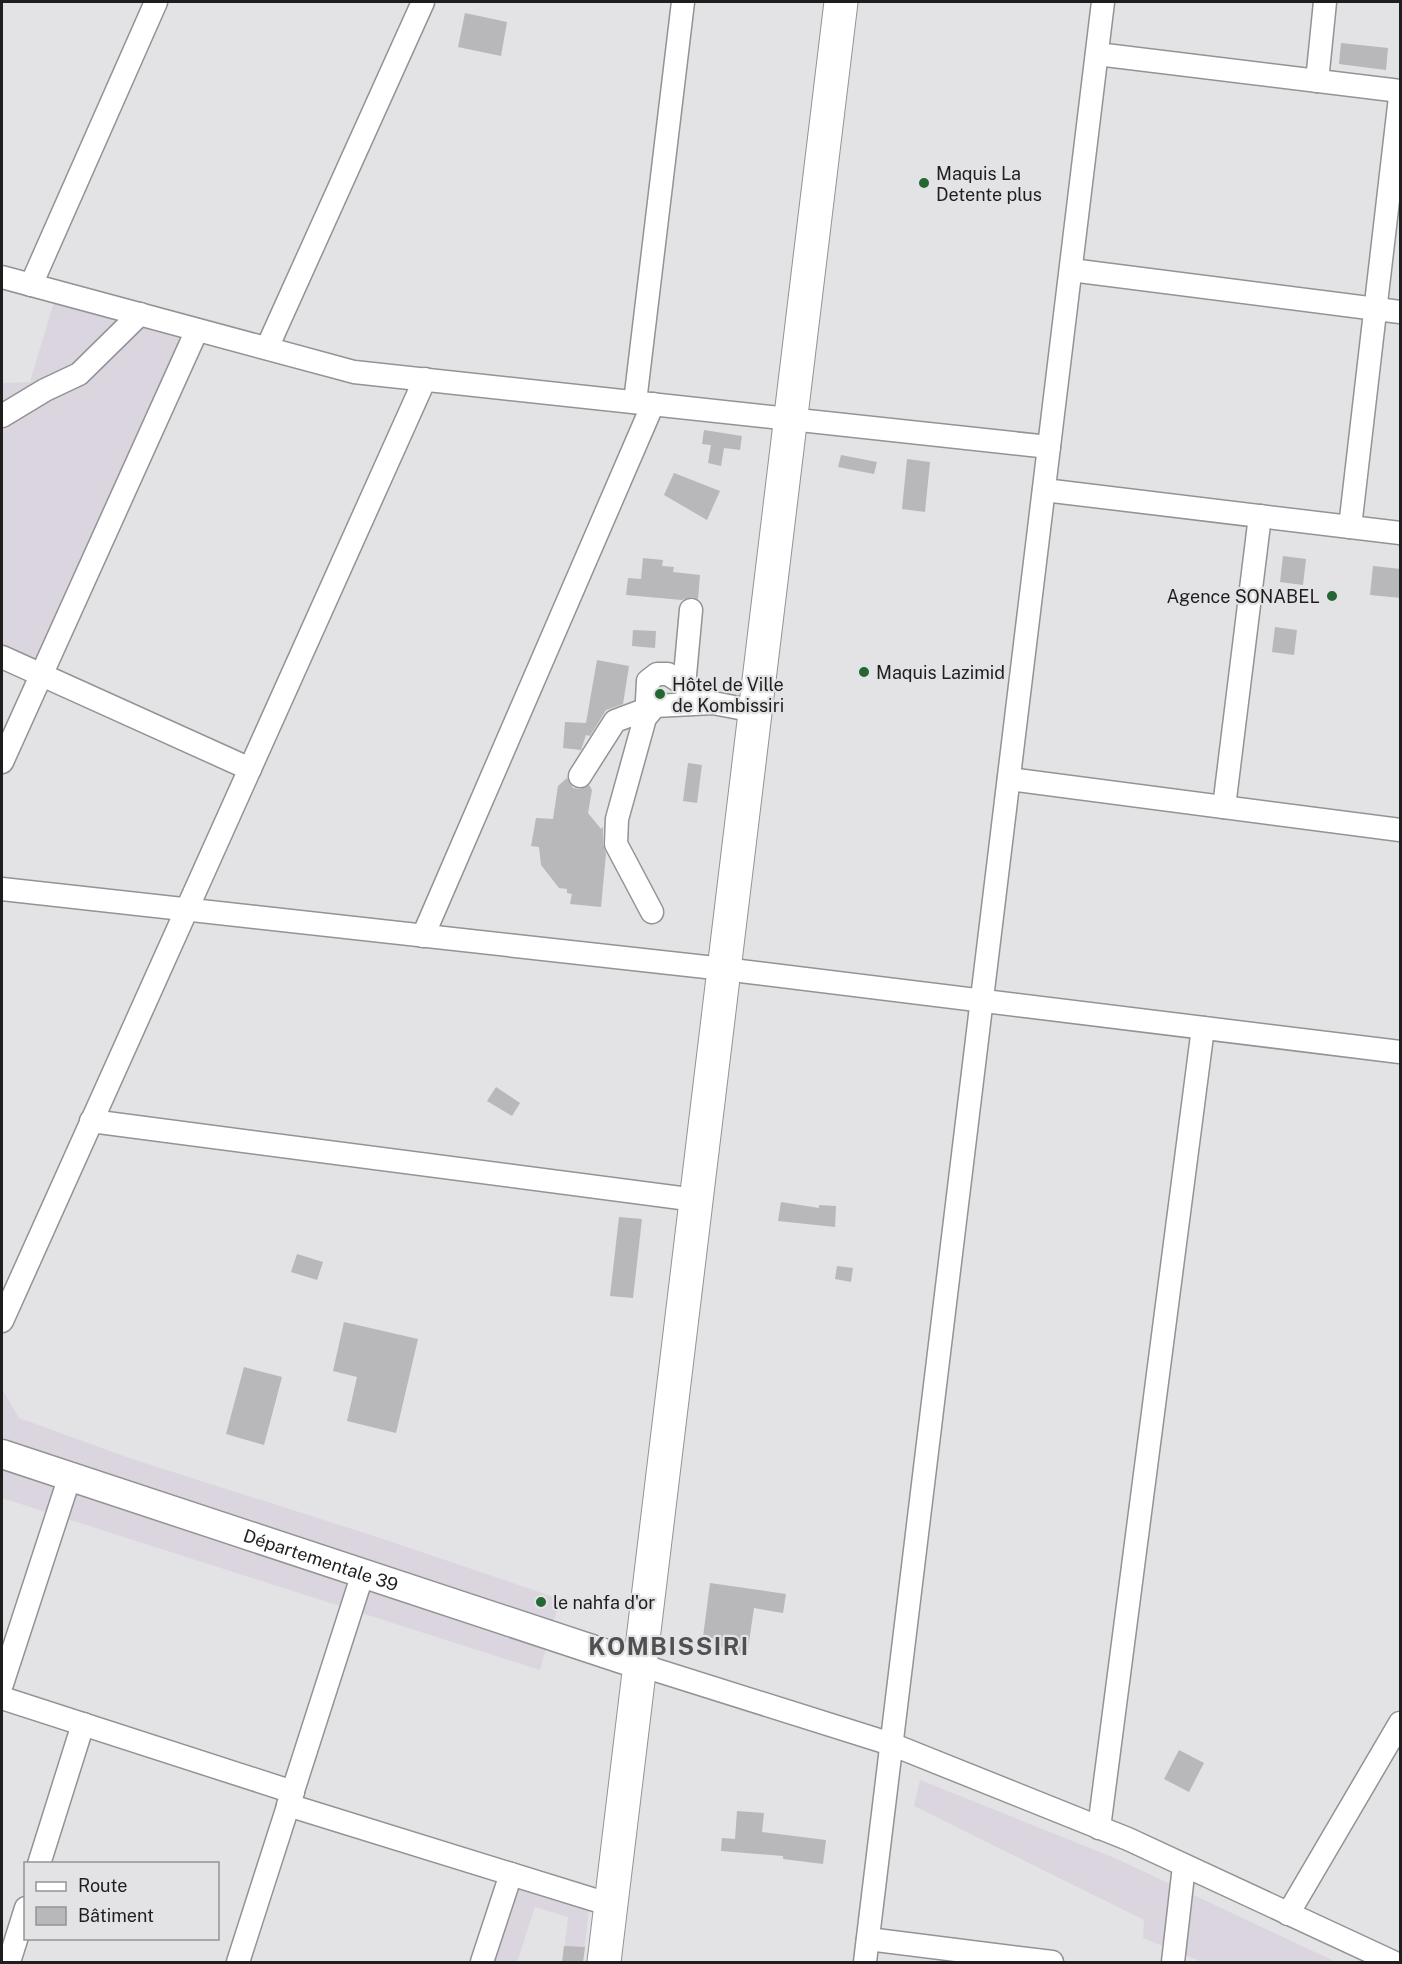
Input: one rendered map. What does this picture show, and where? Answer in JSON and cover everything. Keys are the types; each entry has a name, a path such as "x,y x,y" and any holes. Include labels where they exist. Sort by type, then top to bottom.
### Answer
{"highway":[{"path":"604,1962 841,2"}],"main road":[{"name":"Départementale 39","path":"2,1454 640,1665"}],"street":[{"path":"31,285 156,2"},
{"path":"267,348 423,2"},
{"path":"423,936 644,403 683,2"},
{"path":"865,1962 1103,2"},
{"path":"1317,81 1325,2"},
{"path":"1097,54 1401,91"},
{"path":"1350,527 1401,97"},
{"path":"1071,270 1401,312"},
{"path":"2,277 354,372 1049,447"},
{"path":"2,416 45,390 79,374 140,314"},
{"path":"2,762 197,330"},
{"path":"2,1320 425,379"},
{"path":"1044,490 1401,533"},
{"path":"1224,807 1260,516"},
{"path":"684,686 691,610"},
{"path":"2,657 250,769"},
{"path":"655,706 647,700 646,693 648,681 657,674 668,674 713,703"},
{"path":"580,776 615,721 655,706 713,703 755,711"},
{"path":"652,912 616,844 617,819 645,718 655,706"},
{"path":"1009,779 1401,830"},
{"path":"2,889 724,969 1401,1052"},
{"path":"1099,1828 1203,1028"},
{"path":"91,1121 696,1200"},
{"path":"2,1684 70,1476"},
{"path":"238,1962 363,1573"},
{"path":"640,1665 891,1744 1099,1828 1393,1962"},
{"path":"2,1698 83,1724 290,1799 511,1874 611,1905"},
{"path":"1288,1914 1401,1723"},
{"path":"39,1862 83,1724"},
{"path":"1173,1962 1184,1866"},
{"path":"482,1962 511,1874"},
{"path":"9,1962 24,1914"},
{"path":"868,1939 1052,1962"},
{"path":"1398,1962 1401,1958"}],"shaded area":[{"path":"57,292 197,330 41,675 2,657 2,383 30,382"},
{"path":"2,1389 19,1418 132,1459 374,1536 560,1599 540,1670 2,1498"},
{"path":"920,1780 1117,1859 1336,1962 1202,1962 1143,1938 1144,1920 914,1806"},
{"path":"511,1874 590,1899 583,1962 563,1962 568,1917 535,1907 517,1962 482,1962"}],"building":[{"path":"465,13 507,22 501,56 458,47"},
{"path":"1341,43 1388,48 1386,70 1339,64"},
{"path":"704,430 742,436 740,450 724,448 721,466 708,463 711,445 702,444"},
{"path":"841,455 877,462 874,474 838,467"},
{"path":"907,459 930,462 925,512 902,509"},
{"path":"674,473 720,491 707,520 664,495"},
{"path":"1283,556 1306,559 1303,585 1280,582"},
{"path":"643,558 663,560 662,566 674,567 673,572 700,575 698,599 692,597 682,600 626,595 628,578 641,579"},
{"path":"1373,566 1401,569 1401,598 1370,595"},
{"path":"1275,627 1297,630 1294,655 1272,652"},
{"path":"633,630 656,631 655,648 632,646"},
{"path":"597,660 629,666 623,704 606,710 590,736 586,735 581,750 563,748 565,722 586,723"},
{"path":"688,763 702,765 697,803 683,801"},
{"path":"567,778 573,788 580,789 589,785 592,790 588,813 601,829 603,827 603,844 606,854 601,907 570,904 572,894 567,893 567,889 559,888 541,865 539,847 531,846 536,818 553,819 558,786"},
{"path":"496,1087 520,1103 512,1116 487,1101"},
{"path":"781,1202 819,1208 819,1205 836,1206 835,1227 778,1221"},
{"path":"619,1217 642,1219 633,1298 610,1296"},
{"path":"297,1254 323,1262 317,1280 291,1272"},
{"path":"837,1266 853,1268 851,1282 835,1279"},
{"path":"344,1322 418,1339 396,1433 347,1421 357,1377 333,1371"},
{"path":"244,1367 282,1377 264,1445 226,1434"},
{"path":"710,1583 786,1594 783,1613 754,1608 747,1656 716,1645 718,1639 703,1637"},
{"path":"1179,1750 1204,1763 1189,1792 1164,1779"},
{"path":"737,1811 764,1813 762,1832 826,1840 823,1864 783,1859 783,1856 721,1851 722,1838 735,1839"},
{"path":"564,1946 585,1947 583,1962 562,1962"}],"place":[{"name":"Maquis La Detente plus","path":"924,183"},
{"name":"Agence SONABEL","path":"1332,596"},
{"name":"Maquis Lazimid","path":"864,672"},
{"name":"Hôtel de Ville de Kombissiri","path":"660,694"},
{"name":"le nahfa d'or","path":"541,1602"}],"district":[{"name":"KOMBISSIRI","path":"669,1646"}]}
